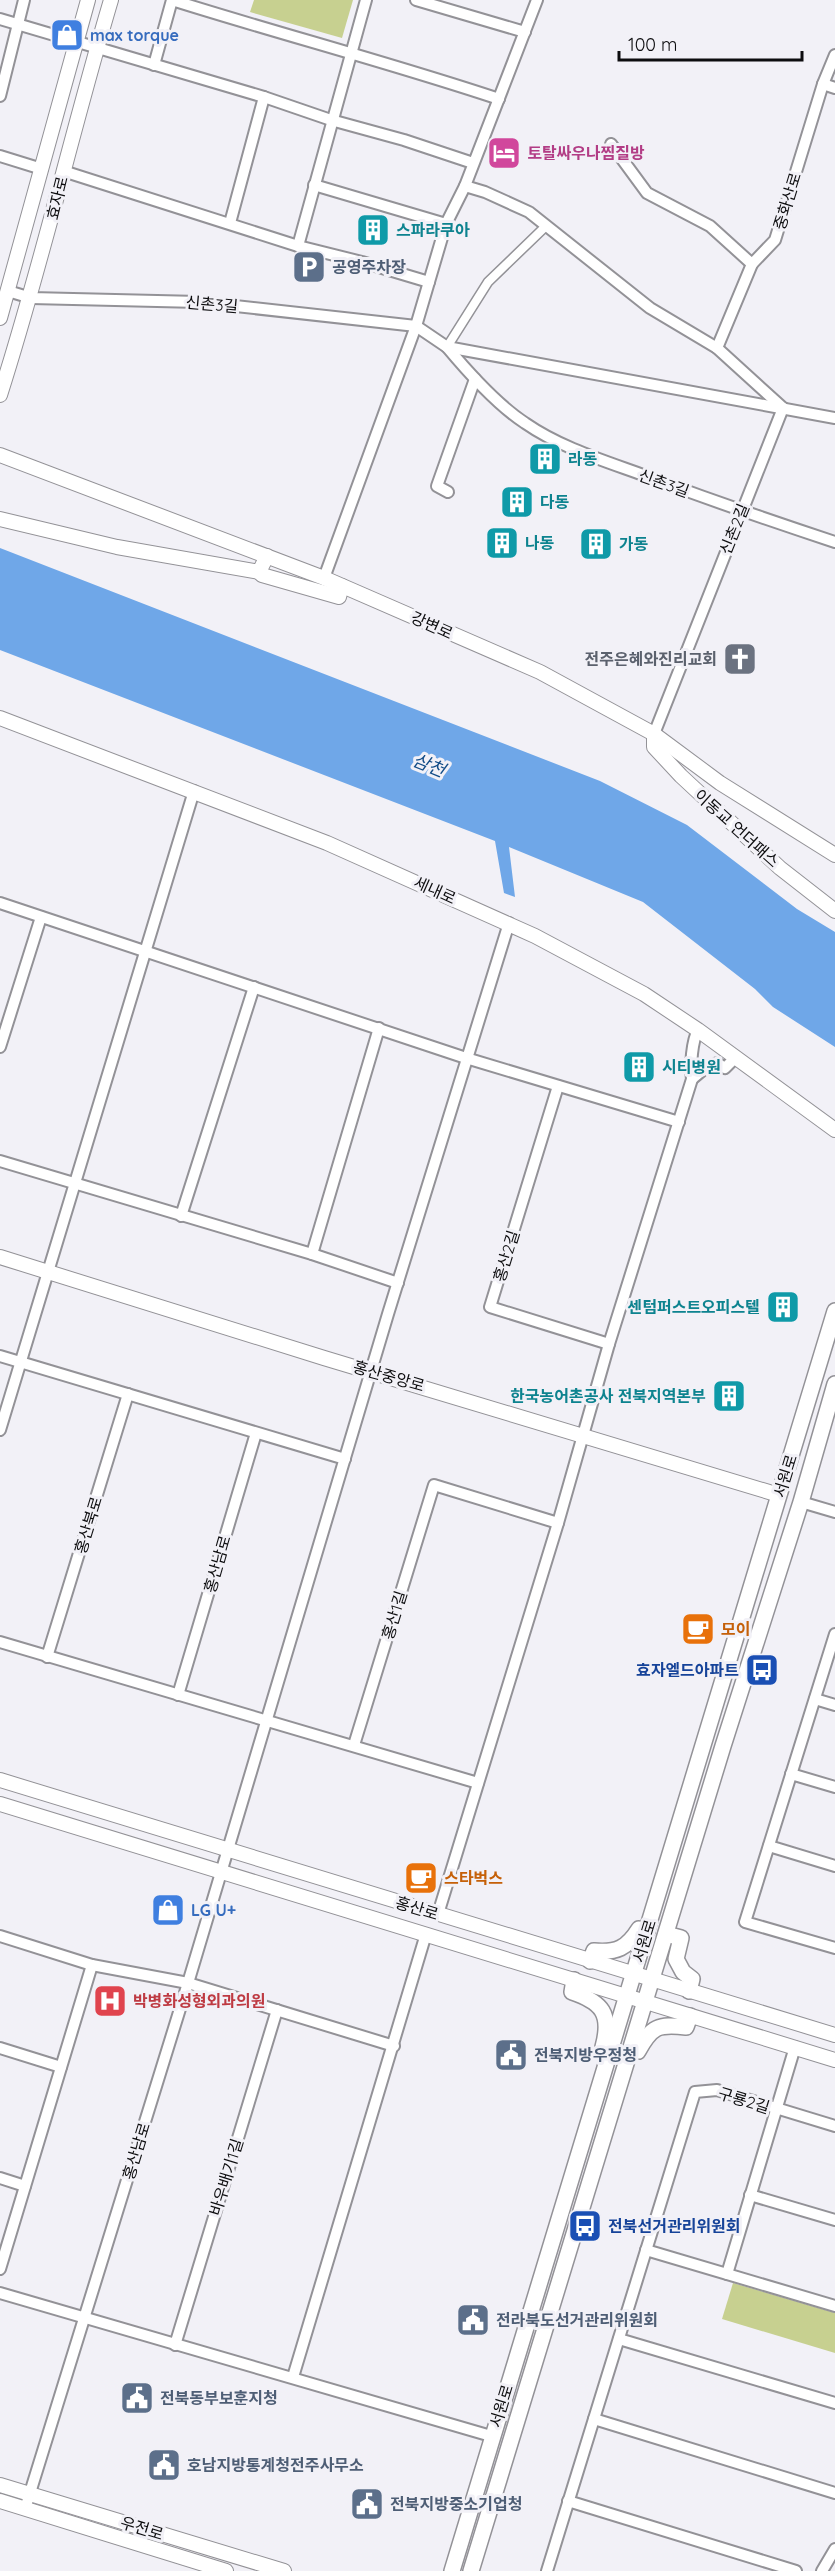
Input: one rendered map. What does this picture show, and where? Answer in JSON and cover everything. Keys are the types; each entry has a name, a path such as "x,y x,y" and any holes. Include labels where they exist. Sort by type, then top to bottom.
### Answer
{"main road":[{"name":"서원로","path":"452,2571 491,2436 628,1996 835,1311"},
{"name":"서원로","path":"471,2571 801,1502 835,1384"},
{"path":"590,1961 594,1951 617,1951 630,1944 639,1929 647,1931"},
{"path":"666,1934 681,1938 676,1959 683,1972 692,1979 689,1991"},
{"path":"574,1980 572,1992 598,2003 605,2015 606,2036 600,2056 608,2058"},
{"path":"631,2049 638,2052 648,2034 666,2025 686,2026 690,2016"}],"street":[{"path":"1,90 24,0"},
{"name":"효자로","path":"0,318 88,0"},
{"name":"효자로","path":"0,395 31,298 63,171 111,0"},
{"path":"154,65 172,0 349,54 427,75 499,99"},
{"path":"298,246 349,54 366,0"},
{"path":"416,0 525,32"},
{"path":"324,578 416,326 446,224 465,186 537,0"},
{"path":"0,19 264,97 473,163"},
{"name":"중화산로","path":"752,264 775,240 823,84 835,55"},
{"path":"823,84 835,88"},
{"path":"230,223 264,97"},
{"path":"611,144 647,193 710,226 752,264 717,348"},
{"path":"0,156 42,169"},
{"path":"63,171 298,246 429,282"},
{"path":"314,184 446,224"},
{"path":"465,186 485,192 529,212 650,308 717,348 783,408"},
{"path":"447,347 488,282 546,226"},
{"name":"신촌3길","path":"8,291 31,298 199,302 416,326 447,347 475,379 523,422 544,435 584,454 741,511 835,542"},
{"name":"신촌3길","path":"447,347 835,418"},
{"path":"448,492 437,486 475,379"},
{"name":"신촌2길","path":"654,734 783,408"},
{"name":"강변로","path":"0,455 324,578 540,672 654,734 720,783 835,855"},
{"path":"0,519 117,547 259,572 262,575 339,597 342,586"},
{"path":"259,572 267,556"},
{"name":"세내로","path":"0,718 327,843 509,923 644,994 698,1030 835,1130"},
{"name":"이동교 언더패스","path":"654,734 654,747 681,776 780,867 835,911"},
{"path":"0,1430 194,791"},
{"path":"0,903 466,1059 679,1122"},
{"path":"0,1047 41,917"},
{"name":"홍산남로","path":"25,2509 188,1983 371,1371 509,923"},
{"path":"181,1216 254,987"},
{"path":"312,1254 379,1028"},
{"path":"438,1914 558,1523 609,1344 692,1079 690,1070 693,1060 692,1041 698,1030"},
{"path":"692,1079 704,1069 717,1063 725,1068 735,1058"},
{"name":"홍산2길","path":"558,1086 490,1307 609,1344"},
{"path":"0,1161 312,1254 398,1283"},
{"name":"홍산중앙로","path":"0,1257 779,1495"},
{"path":"0,1356 345,1459"},
{"name":"홍산북로","path":"47,1657 128,1394"},
{"name":"홍산남로","path":"178,1695 256,1433"},
{"name":"홍산1길","path":"354,1745 435,1485 558,1523"},
{"path":"801,1502 835,1512"},
{"path":"835,1634 745,1922 835,1948"},
{"path":"0,1642 478,1783"},
{"path":"815,1699 835,1705"},
{"path":"791,1774 835,1787"},
{"name":"홍산로","path":"0,1779 835,2035"},
{"name":"홍산로","path":"0,1804 835,2060"},
{"path":"769,1846 835,1866"},
{"path":"293,2377 426,1934"},
{"path":"0,1936 92,1965 188,1983 394,2046"},
{"path":"0,2269 92,1965"},
{"name":"바우배기1길","path":"175,2345 277,2010"},
{"path":"795,2047 776,2108 835,2126"},
{"path":"0,2048 61,2067"},
{"name":"구룡2길","path":"547,2571 695,2092 717,2090 776,2108 727,2274"},
{"path":"0,2178 25,2186"},
{"path":"750,2195 835,2220"},
{"path":"646,2250 835,2306"},
{"path":"0,2293 491,2436"},
{"path":"619,2339 835,2403"},
{"path":"594,2419 835,2493"},
{"name":"우전로","path":"0,2485 284,2571"},
{"name":"우전로","path":"0,2501 226,2571"},
{"path":"568,2501 796,2571"},
{"path":"822,2571 835,2549"}],"green space":[{"path":"254,0 353,0 342,38 250,12"},
{"path":"733,2283 835,2313 835,2353 722,2319"}],"water":[{"name":"삼천","path":"0,548 600,781 687,825 797,909 835,932 835,1047 773,1007 755,989 643,902 509,847 515,897 504,893 495,841 0,650"}],"place":[{"name":"max torque","path":"67,35"},
{"name":"토탈싸우나찜질방","path":"504,153"},
{"name":"스파라쿠아","path":"373,230"},
{"name":"공영주차장","path":"309,267"},
{"name":"라동","path":"545,459"},
{"name":"다동","path":"517,502"},
{"name":"나동","path":"502,543"},
{"name":"가동","path":"596,544"},
{"name":"전주은혜와진리교회","path":"740,659"},
{"name":"시티병원","path":"639,1067"},
{"name":"센텀퍼스트오피스텔","path":"783,1307"},
{"name":"한국농어촌공사 전북지역본부","path":"729,1396"},
{"name":"모이","path":"698,1629"},
{"name":"효자엘드아파트","path":"762,1670"},
{"name":"스타벅스","path":"421,1878"},
{"name":"LG U+","path":"168,1910"},
{"name":"박병화성형외과의원","path":"110,2001"},
{"name":"전북지방우정청","path":"511,2055"},
{"name":"전북선거관리위원회","path":"585,2226"},
{"name":"전라북도선거관리위원회","path":"473,2320"},
{"name":"전북동부보훈지청","path":"137,2398"},
{"name":"호남지방통계청전주사무소","path":"164,2465"},
{"name":"전북지방중소기업청","path":"367,2504"}]}
